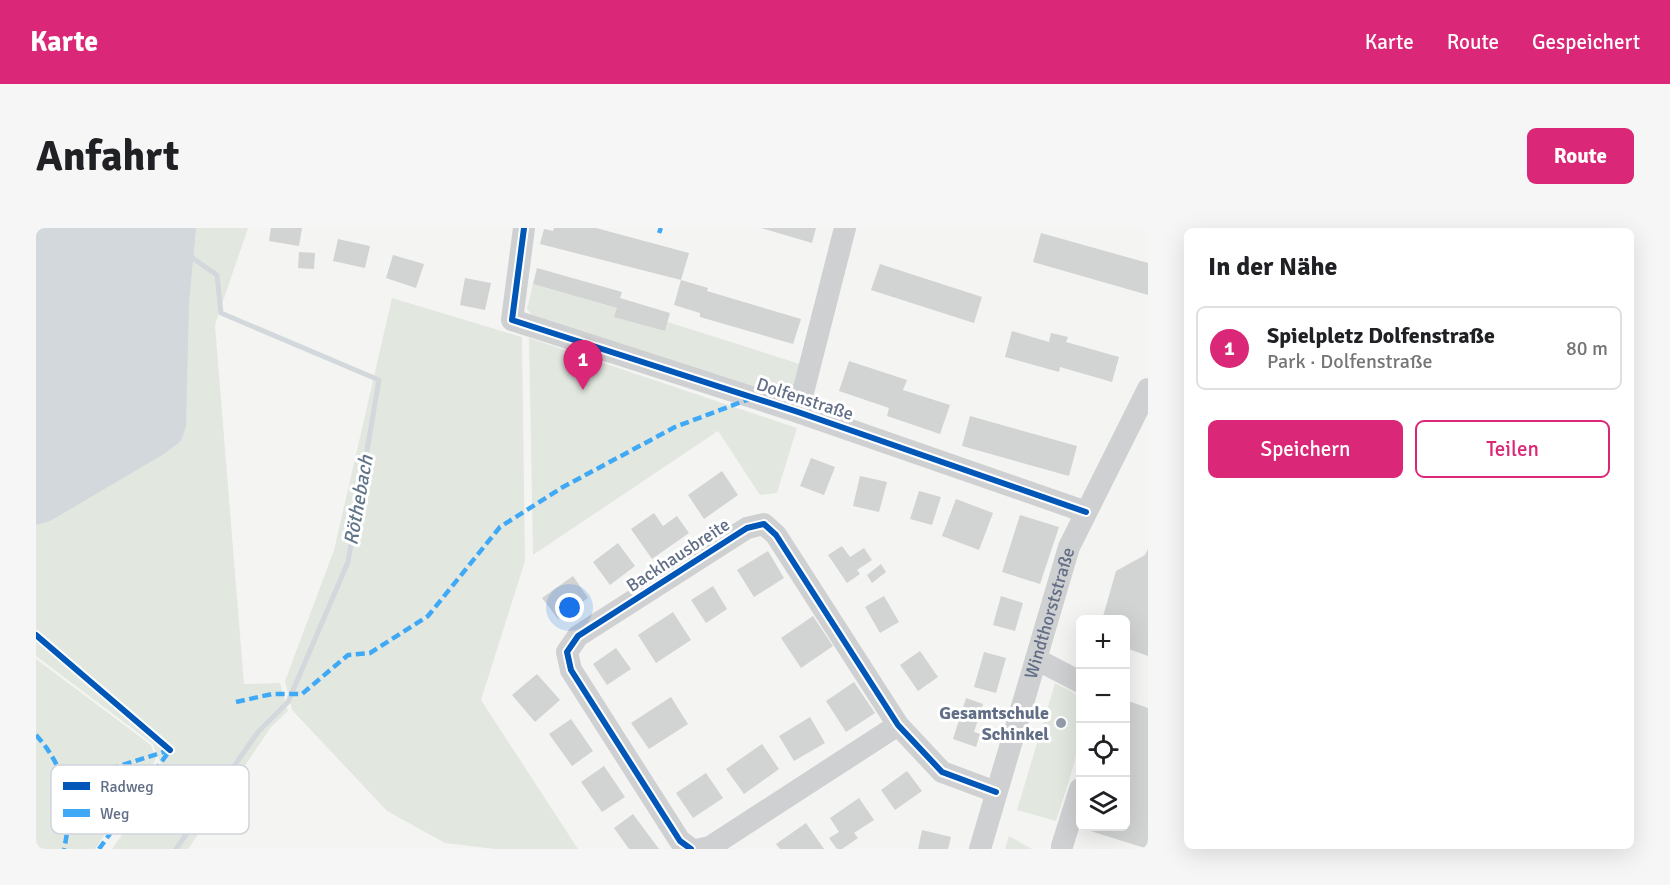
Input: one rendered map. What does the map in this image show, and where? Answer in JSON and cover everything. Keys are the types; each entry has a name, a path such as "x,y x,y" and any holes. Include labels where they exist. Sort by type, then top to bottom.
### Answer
{"street":[{"name":"Dolfenstraße","path":"524,228 512,320 798,412 1086,512"},
{"path":"798,412 846,228"},
{"name":"Windthorststraße","path":"980,849 1069,547 1148,389"},
{"name":"Backhausbreite","path":"691,849 680,841 577,680 571,669 567,652 578,636 747,528 764,524 776,535 898,725 942,772 996,792"},
{"path":"1036,659 1076,680"},
{"path":"700,849 710,847 898,725"},
{"path":"1062,846 1076,802"}],"shaded area":[{"path":"36,228 248,228 215,325 244,684 280,683 288,711 271,727 245,765 161,765 153,744 36,656"},
{"path":"40,228 196,228 189,304 186,426 181,441 164,454 50,521 36,525 36,231"},
{"path":"533,284 617,308 615,316 665,331 668,322 803,365 792,398 534,318 527,309"},
{"path":"392,298 522,337 525,561 481,700 578,849 495,849 445,843 387,811 292,710 285,681 334,550"},
{"path":"529,338 797,428 777,493 760,495 718,431 533,555"},
{"path":"36,659 151,745 156,759 152,765 51,765 51,834 105,834 95,849 36,849"},
{"path":"1055,683 1076,695 1076,756 1056,821 1017,810"},
{"path":"123,834 198,834 188,849 112,849"},
{"path":"1009,836 1032,849 1005,849"}],"building":[{"path":"271,228 302,228 299,246 269,241"},
{"path":"554,228 596,228 689,253 681,280 540,244 544,229 553,231"},
{"path":"761,228 816,228 812,243"},
{"path":"1041,233 1148,263 1148,295 1033,262"},
{"path":"338,239 370,246 365,268 333,261"},
{"path":"299,252 315,253 314,269 298,268"},
{"path":"393,255 424,264 416,288 386,278"},
{"path":"880,264 982,297 974,323 871,290"},
{"path":"537,268 622,292 620,298 670,313 665,331 614,317 617,308 533,284"},
{"path":"465,278 491,283 485,310 460,305"},
{"path":"681,280 708,288 707,291 801,319 793,344 700,317 700,313 674,305"},
{"path":"1012,331 1049,342 1051,333 1068,337 1066,342 1119,357 1112,382 1060,367 1059,372 1005,357"},
{"path":"849,361 907,380 903,390 950,405 940,434 887,416 889,408 839,391"},
{"path":"970,416 1077,446 1069,476 962,446"},
{"path":"811,458 835,467 824,495 800,486"},
{"path":"722,471 738,495 704,519 688,495"},
{"path":"860,476 887,482 879,512 853,506"},
{"path":"919,491 941,497 932,525 910,519"},
{"path":"956,499 993,513 979,550 942,536"},
{"path":"654,513 663,526 677,516 689,533 652,559 631,529"},
{"path":"1020,515 1059,527 1040,584 1002,572"},
{"path":"618,543 635,566 610,585 593,562"},
{"path":"842,546 850,557 864,548 872,560 857,570 860,574 847,583 828,555"},
{"path":"1148,549 1148,656 1130,649 1130,615 1103,615 1116,571 1145,555"},
{"path":"768,551 784,578 754,597 737,570"},
{"path":"881,564 886,572 872,583 867,575"},
{"path":"573,576 588,598 558,619 542,598"},
{"path":"713,586 727,609 706,623 691,600"},
{"path":"884,596 899,622 880,633 865,607"},
{"path":"1001,596 1023,603 1015,631 993,625"},
{"path":"673,612 691,640 656,663 638,635"},
{"path":"813,616 833,646 801,668 781,638"},
{"path":"616,648 631,669 607,685 593,664"},
{"path":"920,651 938,677 918,691 900,665"},
{"path":"984,652 1006,658 996,693 974,687"},
{"path":"537,674 560,700 535,722 512,695"},
{"path":"854,682 875,713 846,732 826,701"},
{"path":"671,697 688,724 649,749 631,723"},
{"path":"966,698 983,704 974,732 980,734 976,747 953,739"},
{"path":"1130,701 1148,708 1148,849 1090,831 1130,831"},
{"path":"810,717 825,743 794,761 779,736"},
{"path":"571,719 593,751 572,766 549,734"},
{"path":"762,744 779,769 744,794 726,769"},
{"path":"604,766 625,797 602,812 581,782"},
{"path":"907,771 922,791 895,810 881,790"},
{"path":"706,773 723,798 693,818 676,793"},
{"path":"859,798 874,820 854,833 858,838 842,849 837,849 829,838 839,832 830,818"},
{"path":"633,814 659,849 629,849 614,828"},
{"path":"806,823 824,849 780,849 776,844"},
{"path":"922,830 951,837 948,849 918,849"}],"waterway":[{"name":"Röthebach","path":"191,257 217,275 221,313 379,380 348,562 288,702 258,732 235,765"},
{"name":"Röthebach","path":"176,849 187,834"}],"marked path":[{"path":"659,233 661,228"},
{"path":"236,702 272,694 302,694 348,655 370,653 428,616 500,527 563,487 675,427 752,398"},
{"path":"36,735 56,765"},
{"path":"122,765 170,750"},
{"path":"159,765 170,750"},
{"path":"64,849 67,834"},
{"path":"99,849 110,834"}],"cycle path":[{"path":"524,228 512,320 798,412 1086,512"},
{"path":"691,849 680,841 571,670 567,652 578,636 747,528 764,524 776,535 898,725 942,772 996,792"},
{"path":"36,635 170,750"}],"place":[{"name":"Spielpletz Dolfenstraße","path":"583,390"},
{"name":"Gesamtschule Schinkel","path":"1061,723"}]}
